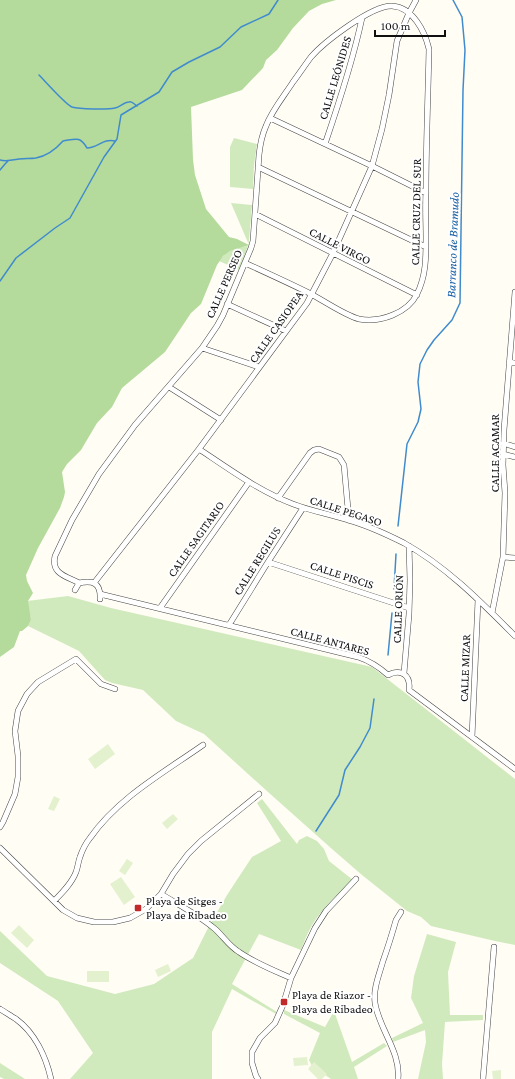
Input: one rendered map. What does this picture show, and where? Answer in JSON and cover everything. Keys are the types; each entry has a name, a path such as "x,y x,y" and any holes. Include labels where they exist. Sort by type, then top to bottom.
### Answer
{"street":[{"name":"CALLE CASIOPEA","path":"94,583 199,449 307,303 333,253 372,166 389,95 397,40 416,0"},
{"name":"CALLE PERSEO","path":"79,584 58,572 54,567 55,556 72,520 99,474 135,425 202,348 223,315 253,241 260,146 262,136 270,118 311,58 342,30 379,9 391,6 401,8 409,13"},
{"name":"CALLE CRUZ DEL SUR","path":"245,263 311,294 359,319 387,317 400,312 417,295 424,279 426,264 429,49 422,29 409,13"},
{"name":"CALLE LEÓNIDES","path":"325,144 342,95 358,39 362,18"},
{"path":"270,118 426,193"},
{"path":"258,167 426,247"},
{"name":"CALLE VIRGO","path":"255,214 417,295"},
{"name":"CALLE ACAMAR","path":"492,613 503,557 505,494 503,454 515,292"},
{"path":"227,304 286,331"},
{"path":"202,348 259,367"},
{"path":"509,362 515,363"},
{"path":"169,387 221,420"},
{"path":"504,443 515,447"},
{"name":"CALLE PEGASO","path":"199,449 249,482 278,498 303,508 349,520 378,531 408,546 431,560 453,577 515,636"},
{"path":"278,498 310,453 319,449 339,457 344,465 349,520"},
{"path":"503,454 515,457"},
{"name":"CALLE SAGITARIO","path":"160,608 249,482"},
{"name":"CALLE REGILUS","path":"229,625 303,508"},
{"name":"CALLE ORIÓN","path":"404,673 410,580 408,546"},
{"path":"503,557 515,558"},
{"name":"CALLE PISCIS","path":"268,562 409,608"},
{"path":"75,590 79,584 89,582 94,583"},
{"name":"CALLE ANTARES","path":"94,583 99,589 100,596 160,608 358,656 366,659 388,674 398,671 404,673"},
{"name":"CALLE MIZAR","path":"472,737 478,600"},
{"path":"0,827 15,794 18,777 18,756 15,731 18,711 27,694 38,682 76,659 101,684 115,689"},
{"path":"404,673 410,684 409,690 515,769"},
{"path":"54,901 76,873 80,855 104,818 120,803 203,745"},
{"path":"0,848 63,910 77,918 94,922 113,922 130,918 146,909 161,894 173,874 188,854 201,841 260,794"},
{"path":"258,1079 252,1063 252,1052 260,1038 275,1023 283,1005 291,978 315,928 326,911 356,879"},
{"path":"161,894 203,919 238,952 263,966 291,978"},
{"path":"398,1079 399,1072 396,1058 379,1019 375,1003 375,990 396,920 401,912"},
{"path":"483,1079 494,947"},
{"path":"0,1009 17,1020 34,1038 49,1068 51,1079"}],"green space":[{"path":"0,0 336,0 322,4 309,11 293,28 277,50 266,60 263,68 242,90 191,107 195,175 206,209 229,237 249,245 230,251 223,256 217,265 201,304 191,313 165,352 122,388 112,407 97,423 81,450 67,464 62,472 65,492 64,497 60,508 38,548 26,575 27,581 33,593 28,601 31,620 28,626 20,631 14,647 0,657"},
{"path":"234,138 257,144 253,189 230,187 230,147"},
{"path":"231,203 252,205 248,244"},
{"path":"248,245 239,270 219,261 225,254"},
{"path":"68,596 111,608 372,667 515,779 515,945 431,926 421,917 407,911 332,849 204,734 176,721 143,690 105,680 79,651 28,626 31,620 27,601"},
{"path":"108,744 115,754 95,769 88,759"},
{"path":"54,796 60,799 54,811 48,809"},
{"path":"262,799 297,844 299,840 307,836 317,841 324,849 329,861 353,880 322,911 308,933 301,950 259,934 232,984 277,1012 276,1014 232,989 212,1032 212,1079 70,1079 93,1053 58,1001 0,963 0,931 47,976 115,994 154,984 193,958 227,895 252,857 281,841 257,803"},
{"path":"173,814 178,819 167,829 162,823"},
{"path":"127,859 133,863 125,875 119,871"},
{"path":"121,877 135,897 124,905 110,884"},
{"path":"19,925 34,940 27,948 11,933"},
{"path":"427,934 456,942 448,972 450,1015 483,1015 483,1020 445,1022 442,1064 443,1079 418,1079 426,1042 425,1030 393,1042 392,1038 423,1023 411,998 414,976"},
{"path":"168,964 171,971 158,977 155,970"},
{"path":"87,971 109,971 109,982 87,982"},
{"path":"284,1010 325,1027 334,1011 352,1062 384,1043 387,1046 354,1067 358,1079 331,1079 312,1066 309,1060 320,1033 284,1014"},
{"path":"307,1057 308,1065 294,1066 293,1058"},
{"path":"314,1062 327,1074 322,1079 318,1079 308,1069"},
{"path":"0,1063 25,1079 4,1079 0,1077"},
{"path":"501,1070 501,1079 493,1079 492,1071"}],"waterway":[{"path":"0,281 16,258 70,218 104,157 117,139 121,115 159,92 172,72 220,47 241,27 269,14 278,0"},
{"name":"Barranco de Bramudo","path":"398,526 407,444 418,422 421,409 418,382 420,364 434,340 452,320 460,303 463,90 465,50 462,17 453,0"},
{"path":"39,75 72,107 111,109 130,102 137,106"},
{"path":"0,160 7,161 40,157 51,152 63,141 77,139 80,140 87,148 91,148 107,141 115,141"},
{"path":"0,170 8,161"},
{"name":"Barranco de Bramudo","path":"394,589 396,554"},
{"name":"Barranco de Bramudo","path":"388,655 392,613"},
{"name":"Barranco de Bramudo","path":"316,831 339,795 345,770 370,728 374,699"}],"place":[{"name":"Playa de Sitges - Playa de Ribadeo","path":"138,908"},
{"name":"Playa de Riazor - Playa de Ribadeo","path":"284,1002"}]}
